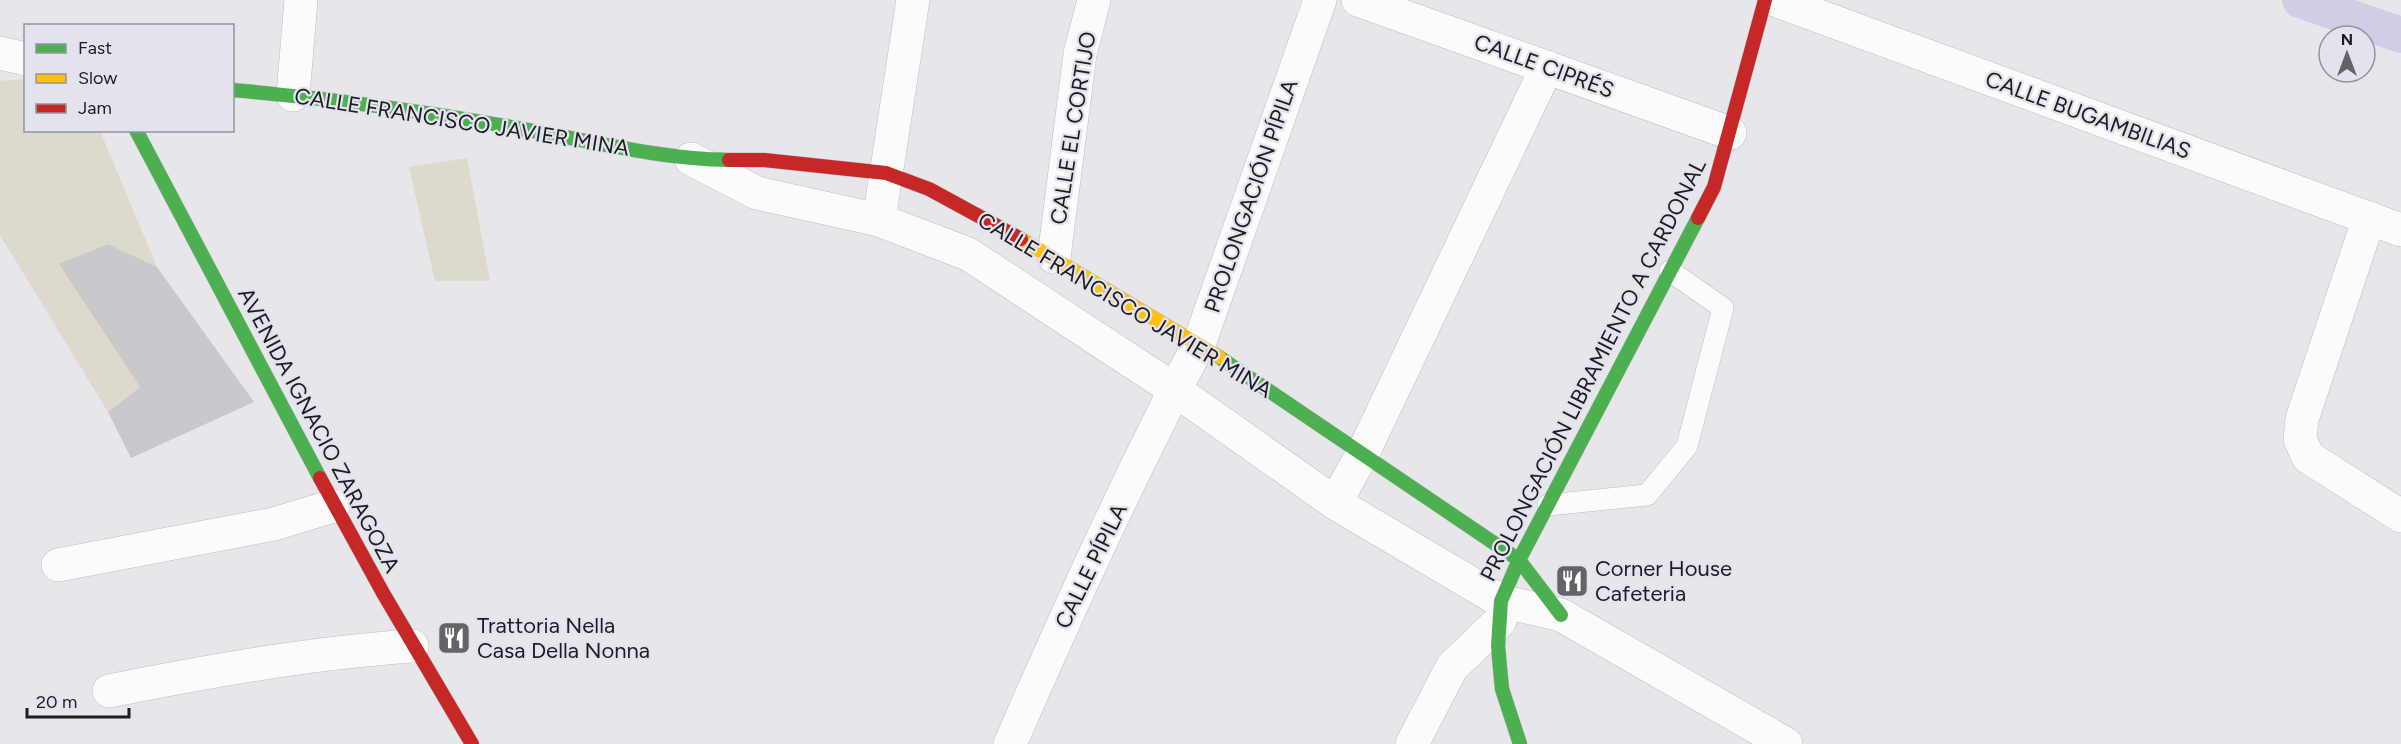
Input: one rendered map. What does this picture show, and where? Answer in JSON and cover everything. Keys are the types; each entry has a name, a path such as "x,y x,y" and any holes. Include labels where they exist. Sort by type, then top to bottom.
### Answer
{"street":[{"path":"293,95 301,0"},
{"path":"879,220 913,0"},
{"name":"CALLE EL CORTIJO","path":"1054,257 1080,54 1094,0"},
{"name":"PROLONGACIÓN PÍPILA","path":"1175,390 1199,344 1320,0"},
{"name":"CALLE CIPRÉS","path":"1358,0 1730,134"},
{"name":"PROLONGACIÓN LIBRAMIENTO A CARDONAL","path":"1500,611 1519,560 1714,188 1765,0"},
{"name":"CALLE BUGAMBILIAS","path":"1775,0 2401,231"},
{"path":"0,53 24,59"},
{"path":"1335,503 1362,453 1547,67"},
{"name":"CALLE FRANCISCO JAVIER MINA","path":"234,90 293,95 513,127 691,159 764,160 886,173 929,189 1054,257 1199,344 1519,560 1560,615 1786,744"},
{"name":"AVENIDA IGNACIO ZARAGOZA","path":"137,132 333,506 412,646 472,744"},
{"name":"CALLE FRANCISCO JAVIER MINA","path":"691,159 757,193 879,220 968,254 1175,390 1335,503 1500,611 1560,615"},
{"path":"2369,218 2302,419 2300,439 2308,457 2401,516"},
{"name":"CALLE PÍPILA","path":"1010,744 1059,632 1175,390"},
{"path":"58,565 274,524 333,506"},
{"path":"1412,744 1452,667 1500,611"},
{"path":"1500,611 1498,646 1502,690 1520,744"},
{"path":"109,691 348,650 412,646"}],"lane":[{"path":"1548,506 1647,495 1687,446 1723,308 1670,271"}],"shaded area":[{"path":"24,79 24,132 100,132 157,267 108,244 60,264 140,387 108,412 0,235 0,81"},
{"path":"467,158 490,281 435,281 409,167"}],"building":[{"path":"108,244 157,267 254,402 131,458 108,412 140,387 59,264"}],"waterway":[{"path":"2300,0 2401,35"}],"traffic: fast":[{"path":"234,90 411,111 649,153 729,160"},
{"path":"137,132 320,478"},
{"path":"1520,744 1502,689 1498,646 1501,601 1519,560 1698,218"},
{"path":"1219,357 1519,560 1561,615"}],"traffic: slow":[{"path":"1021,239 1219,357"}],"traffic: jam":[{"path":"1698,218 1714,187 1765,0"},
{"path":"729,160 764,160 886,173 929,189 1021,239"},
{"path":"320,478 383,593 472,744"}],"place":[{"name":"Corner House Cafeteria","path":"1572,581"},
{"name":"Trattoria Nella Casa Della Nonna","path":"454,638"}]}
